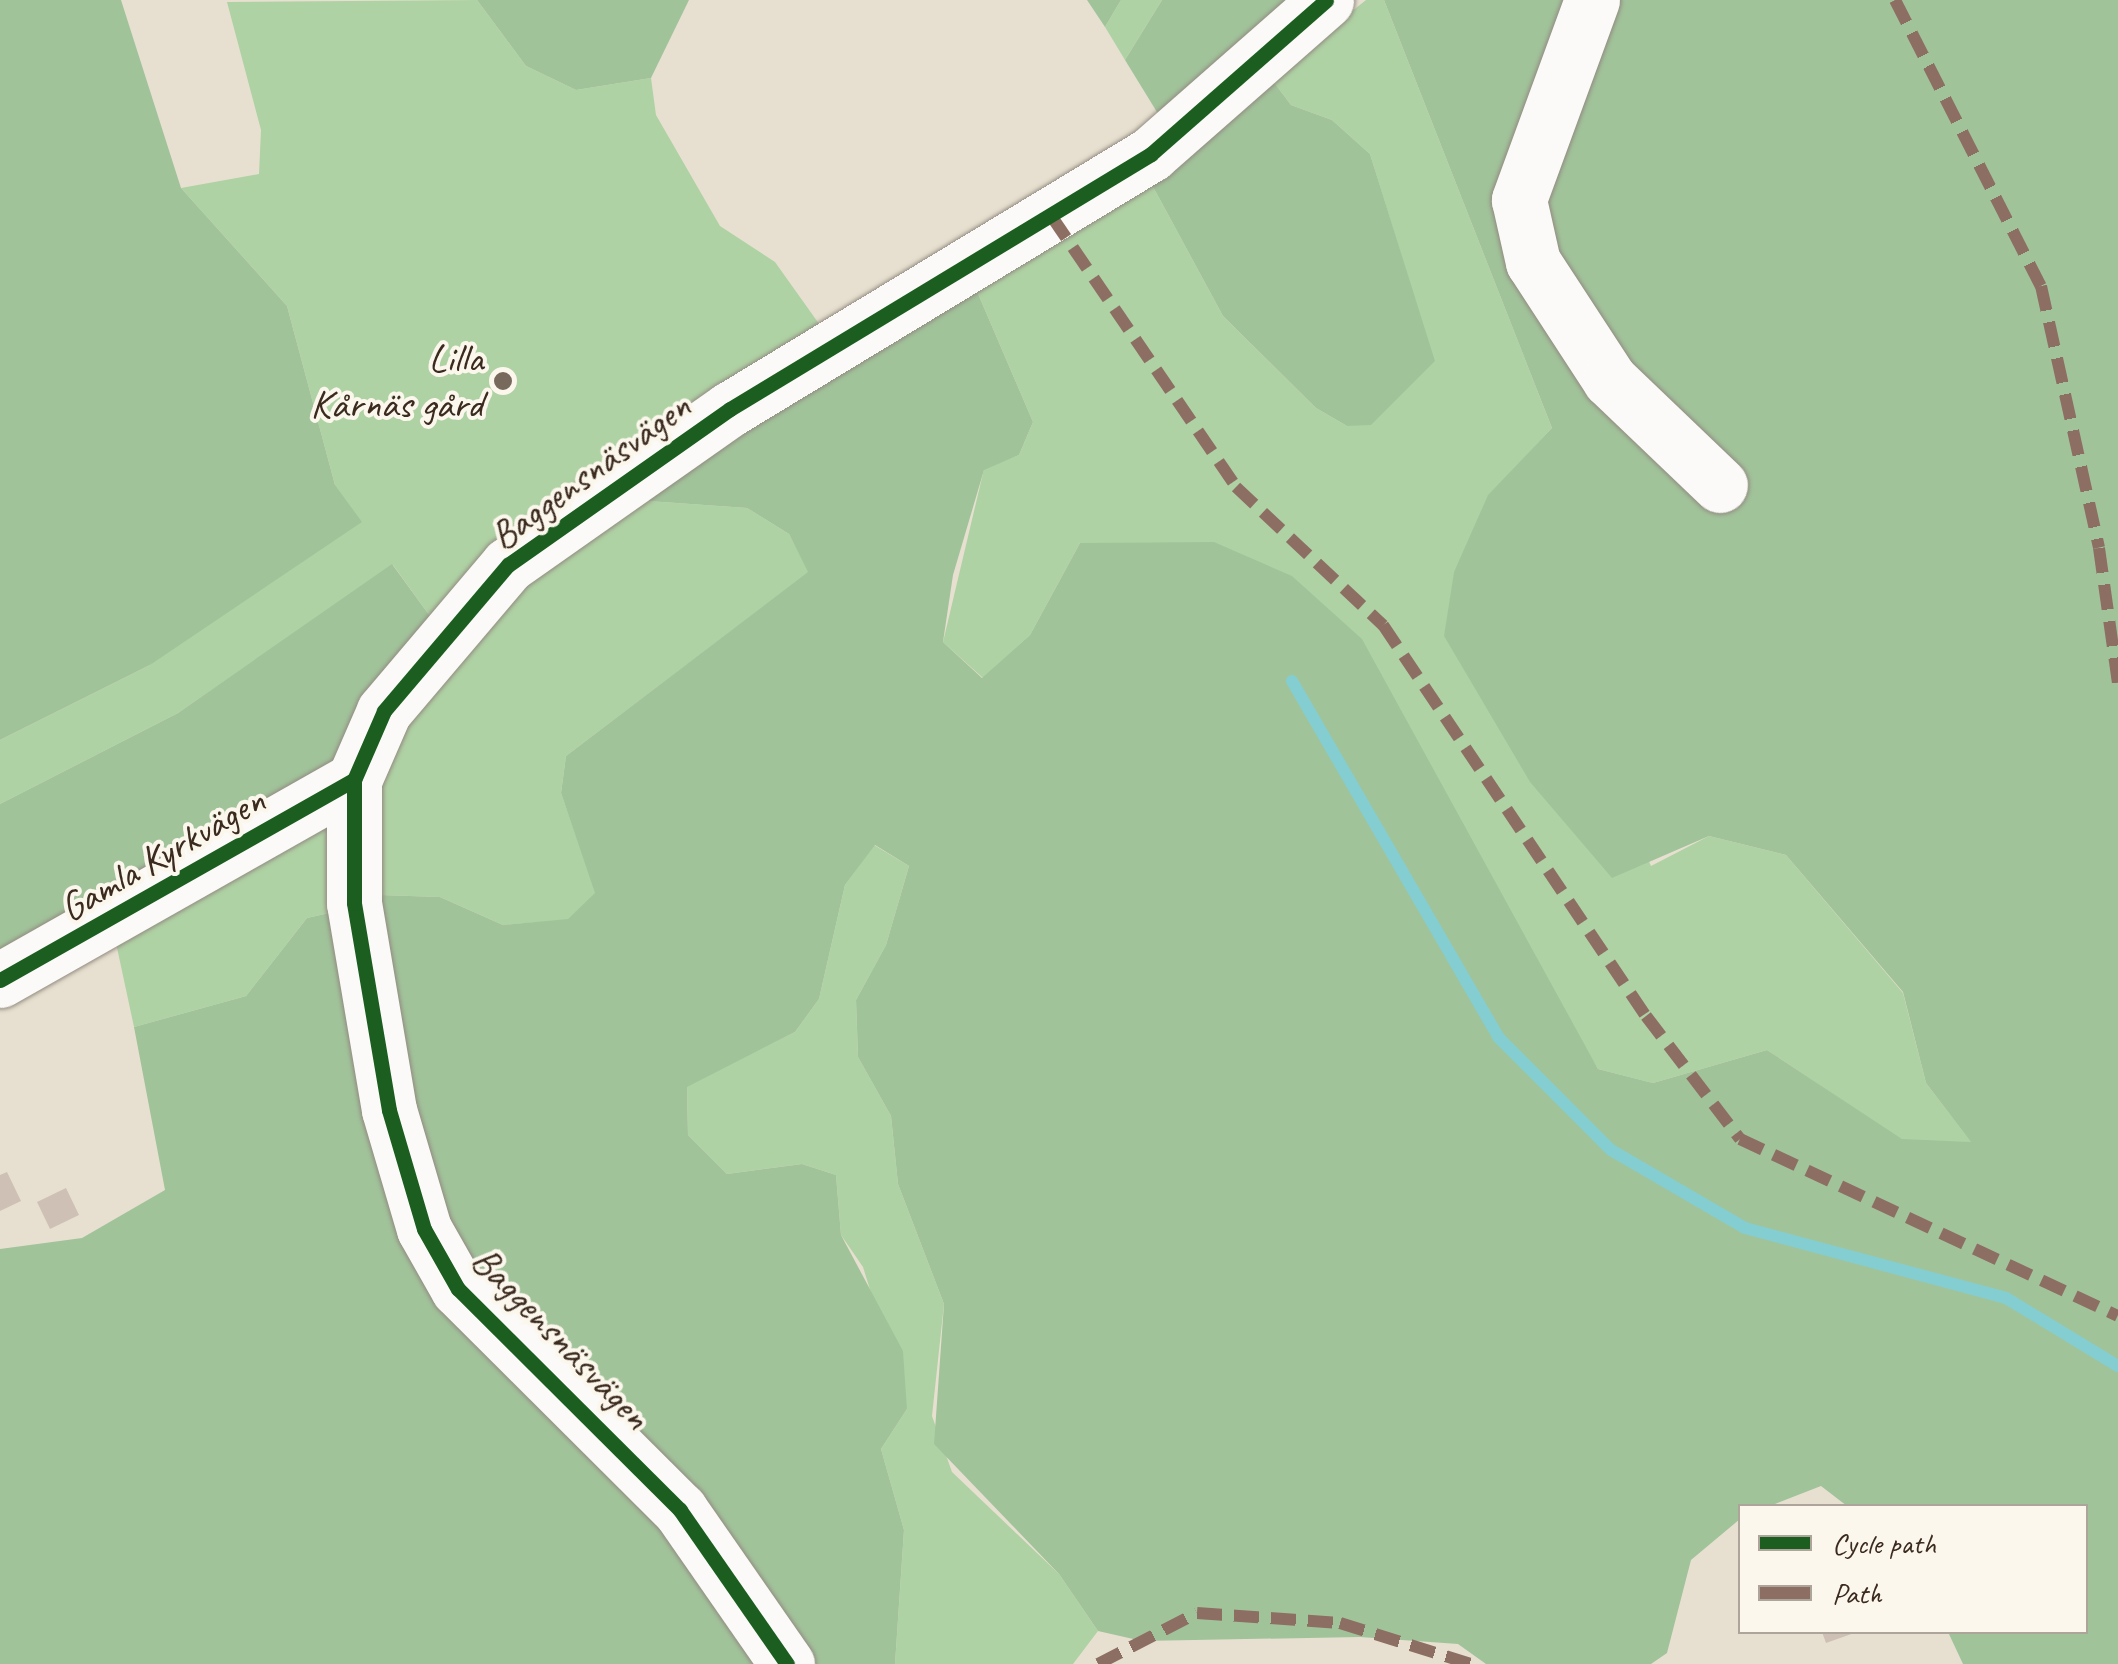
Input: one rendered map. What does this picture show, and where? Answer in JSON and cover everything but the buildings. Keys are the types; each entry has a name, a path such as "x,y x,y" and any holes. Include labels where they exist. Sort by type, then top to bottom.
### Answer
{"street":[{"name":"Baggensnäsvägen","path":"788,1664 680,1510 458,1289 424,1229 388,1110 354,903 354,780 384,711 508,565 730,409 1151,154 1326,0"},
{"path":"1592,0 1519,200 1532,262 1610,380 1720,485"},
{"name":"Gamla Kyrkvägen","path":"0,980 354,780"}],"green space":[{"path":"0,0 121,0 181,188 287,306 335,485 362,522 150,665 0,740"},
{"path":"477,0 526,66 576,90 651,78 656,115 720,226 775,262 822,328 435,623 393,565 178,713 0,804 0,740 150,665 335,485 287,306 181,188 259,174 261,130 227,2"},
{"path":"477,0 689,0 651,78 576,90 526,66"},
{"path":"1087,0 1121,0 1105,27"},
{"path":"1121,0 1162,0 1125,60 1105,27"},
{"path":"1162,0 1293,0 1160,117 1125,60"},
{"path":"1366,0 1384,0 1552,428 1488,496 1651,866 1709,836 1786,855 1903,993 1926,1083 1972,1143 1902,1140 1767,1050 1653,1083 1598,1069 1500,905 1080,543 1030,635 983,678 943,642 984,469 1019,455 1033,422 976,289 1151,183 1223,316 1316,408 1347,426 1434,361 1370,154 1332,120 1291,105 1270,77"},
{"path":"1384,0 2118,0 2118,1664 1963,1664 1949,1634 2088,1634 2088,1504 1844,1504 1821,1486 1775,1504 1738,1504 1738,1521 1691,1560 1667,1653 1651,1664 1486,1664 1458,1644 1360,1637 1142,1641 1098,1631 1059,1574 934,1444 944,1304 898,1184 891,1116 858,1057 856,1000 886,945 909,866 875,845 845,885 819,999 795,1032 687,1087 688,1135 727,1174 802,1164 836,1175 841,1235 903,1351 907,1409 881,1449 904,1530 895,1664 805,1664 469,1274 411,1110 380,895 440,897 503,925 568,919 595,893 561,793 566,756 808,572 789,534 747,508 648,501 739,422 976,289 1033,422 1019,455 984,470 953,575 943,642 982,678 1030,635 1080,543 1214,542 1292,576 1362,639 1598,1069 1653,1083 1767,1050 1902,1139 1971,1142 1926,1083 1903,992 1786,855 1709,836 1612,878 1530,782 1444,636 1454,572 1488,495 1552,428"},
{"path":"1270,77 1291,105 1332,120 1370,154 1435,361 1371,425 1347,426 1316,408 1223,316 1151,183"},
{"path":"648,501 747,508 789,534 809,572 566,756 561,793 596,893 568,920 503,925 440,897 380,895 380,789 406,720 524,584"},
{"path":"392,564 435,623 327,775 0,959 0,804 178,713"},
{"path":"321,819 340,834 338,911 307,918 246,996 134,1027 116,943"},
{"path":"874,845 909,866 886,945 856,1000 858,1057 891,1116 898,1184 944,1304 932,1416 952,1472 1059,1574 1098,1631 1073,1664 895,1664 904,1530 881,1449 907,1409 863,1267 841,1235 836,1175 802,1164 727,1174 688,1135 687,1086 795,1032 819,999 845,885"},
{"path":"338,911 401,1232 663,1518 771,1664 0,1664 0,1249 82,1238 165,1190 134,1027 246,996 307,918"}],"waterway":[{"path":"1292,681 1498,1037 1611,1150 1745,1228 2006,1298 2118,1366"}],"marked path":[{"path":"1895,0 2041,286 2099,548 2118,683"},
{"path":"1052,217 1236,487 1383,625 1646,1016 1740,1139 2118,1316"},
{"path":"1098,1664 1197,1613 1340,1623 1471,1664"}],"cycle path":[{"path":"787,1664 680,1510 458,1289 424,1229 389,1110 354,903 354,780 384,711 508,565 730,409 1151,154 1326,0"},
{"path":"0,980 354,780"}],"place":[{"name":"Lilla Kårnäs gård","path":"503,381"}]}
